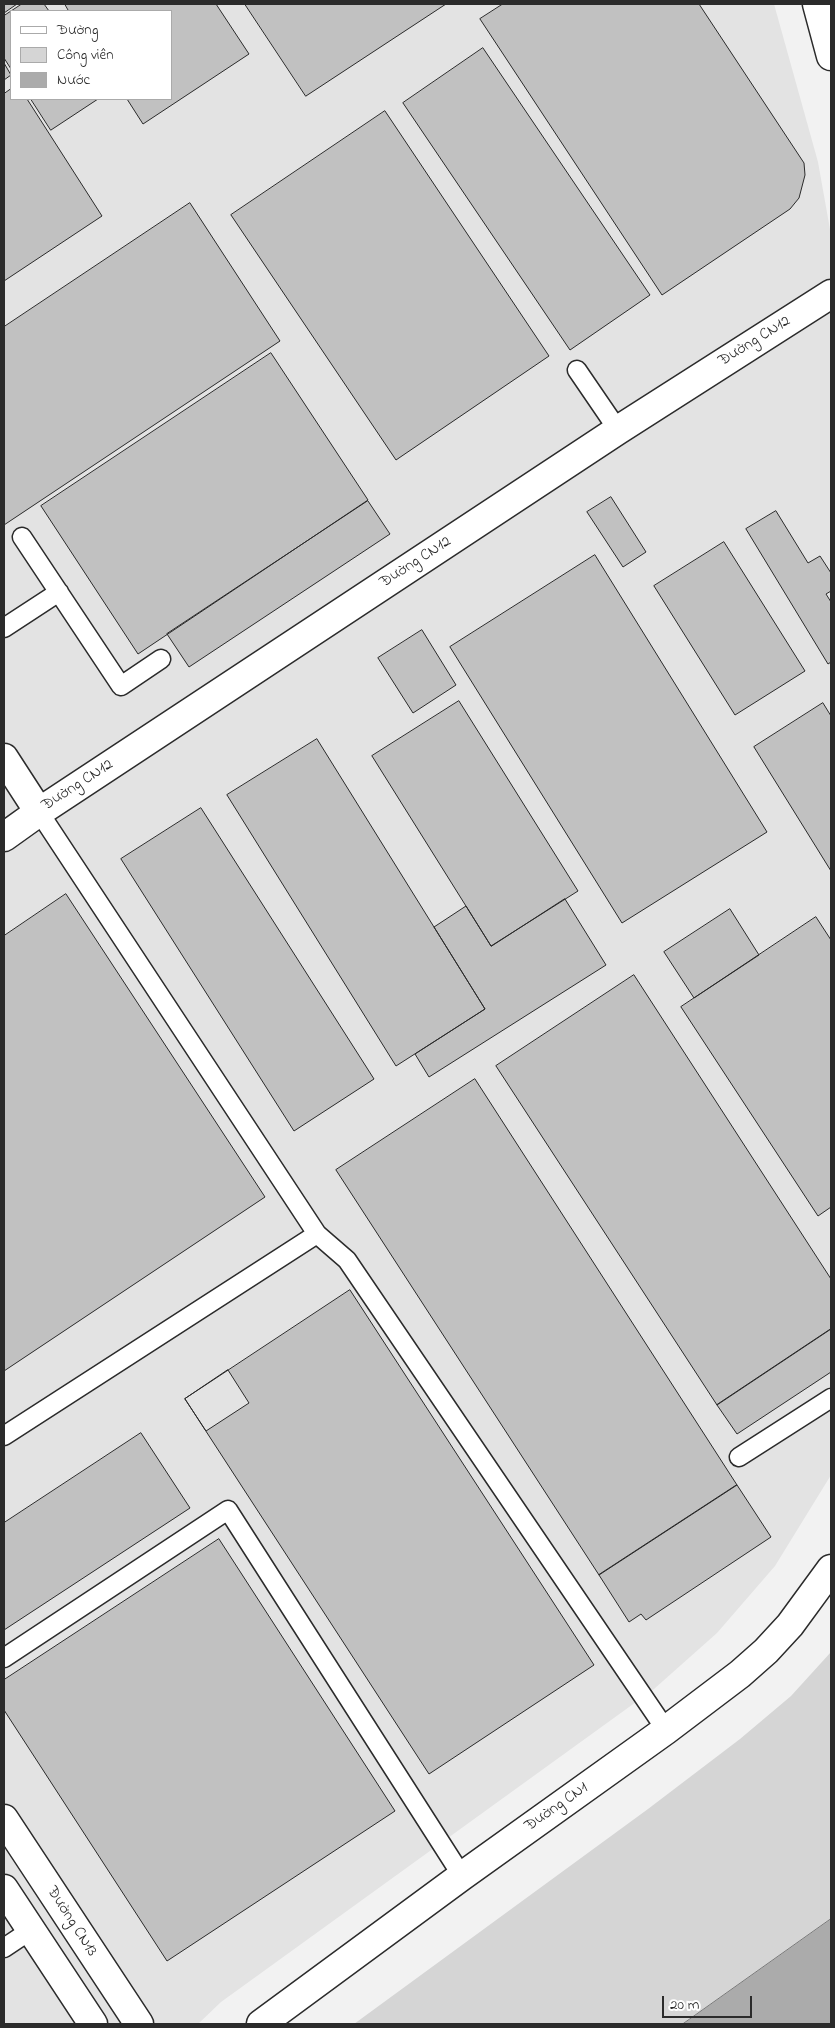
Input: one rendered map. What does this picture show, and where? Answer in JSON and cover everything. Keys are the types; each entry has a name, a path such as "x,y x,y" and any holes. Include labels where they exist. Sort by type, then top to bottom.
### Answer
{"street":[{"path":"817,4 831,56"},
{"name":"Đường CN12","path":"4,837 39,812 618,430 831,294"},
{"path":"4,758 39,812"},
{"name":"Đường CN1","path":"261,2024 462,1876 666,1730 740,1674 766,1651 790,1625 831,1569"},
{"name":"Đường CN13","path":"4,1819 139,2024"},
{"path":"4,1889 93,2024"}],"lane":[{"path":"577,370 618,430"},
{"path":"22,537 120,686 161,659"},
{"path":"4,628 59,592"},
{"path":"39,812 317,1234 347,1260 666,1730"},
{"path":"4,1436 317,1234"},
{"path":"739,1456 831,1398"},
{"path":"4,1658 228,1510 462,1876"},
{"path":"4,1948 31,1930"}],"shaded area":[{"path":"4,4 774,4 818,162 831,235 831,1475 775,1566 717,1633 654,1689 221,2002 198,2024 4,2024"}],"green space":[{"path":"831,1652 831,1919 683,2024 354,2024 648,1809 740,1739 791,1696"}],"water":[{"path":"831,1919 831,2024 683,2024"}],"building":[{"path":"4,4 17,4 4,13"},
{"path":"22,4 44,4 48,10 13,10"},
{"path":"65,4 216,4 249,54 143,124 128,100 172,100 172,10 68,10"},
{"path":"245,4 446,4 306,96"},
{"path":"503,4 699,4 804,163 805,175 799,198 790,209 662,295 480,19"},
{"path":"10,12 10,67 4,58 4,16"},
{"path":"483,48 650,295 570,350 403,103"},
{"path":"4,63 10,76 4,80"},
{"path":"10,90 10,100 28,100 102,216 4,281 4,94"},
{"path":"32,100 96,100 51,130"},
{"path":"385,111 549,356 396,460 231,215"},
{"path":"190,203 280,341 4,525 4,327"},
{"path":"271,353 368,500 138,654 41,506"},
{"path":"611,497 646,552 623,567 587,512"},
{"path":"368,501 390,534 189,667 167,634"},
{"path":"776,511 808,563 820,556 831,573 831,591 826,594 831,602 831,662 828,664 746,529"},
{"path":"724,542 805,671 735,715 654,586"},
{"path":"595,555 767,832 622,923 450,647"},
{"path":"422,630 456,685 413,713 378,658"},
{"path":"459,701 578,891 491,946 372,756"},
{"path":"823,703 831,716 831,871 754,747"},
{"path":"317,739 485,1009 396,1066 227,795"},
{"path":"201,808 374,1079 294,1131 121,859"},
{"path":"66,894 265,1197 4,1371 4,936"},
{"path":"565,899 606,965 429,1077 415,1054 485,1009 434,927 466,906 491,946"},
{"path":"730,909 759,955 694,998 664,952"},
{"path":"816,917 831,940 831,1207 818,1216 681,1007"},
{"path":"634,975 831,1279 831,1329 717,1405 496,1066"},
{"path":"475,1079 737,1485 599,1575 336,1170"},
{"path":"350,1290 594,1665 429,1774 185,1399"},
{"path":"831,1329 831,1372 737,1434 717,1405"},
{"path":"228,1370 249,1403 206,1431 185,1399"},
{"path":"141,1433 190,1508 4,1630 4,1523"},
{"path":"737,1485 771,1537 646,1620 641,1614 629,1622 599,1575"},
{"path":"219,1539 395,1811 167,1961 4,1710 4,1680"}]}
